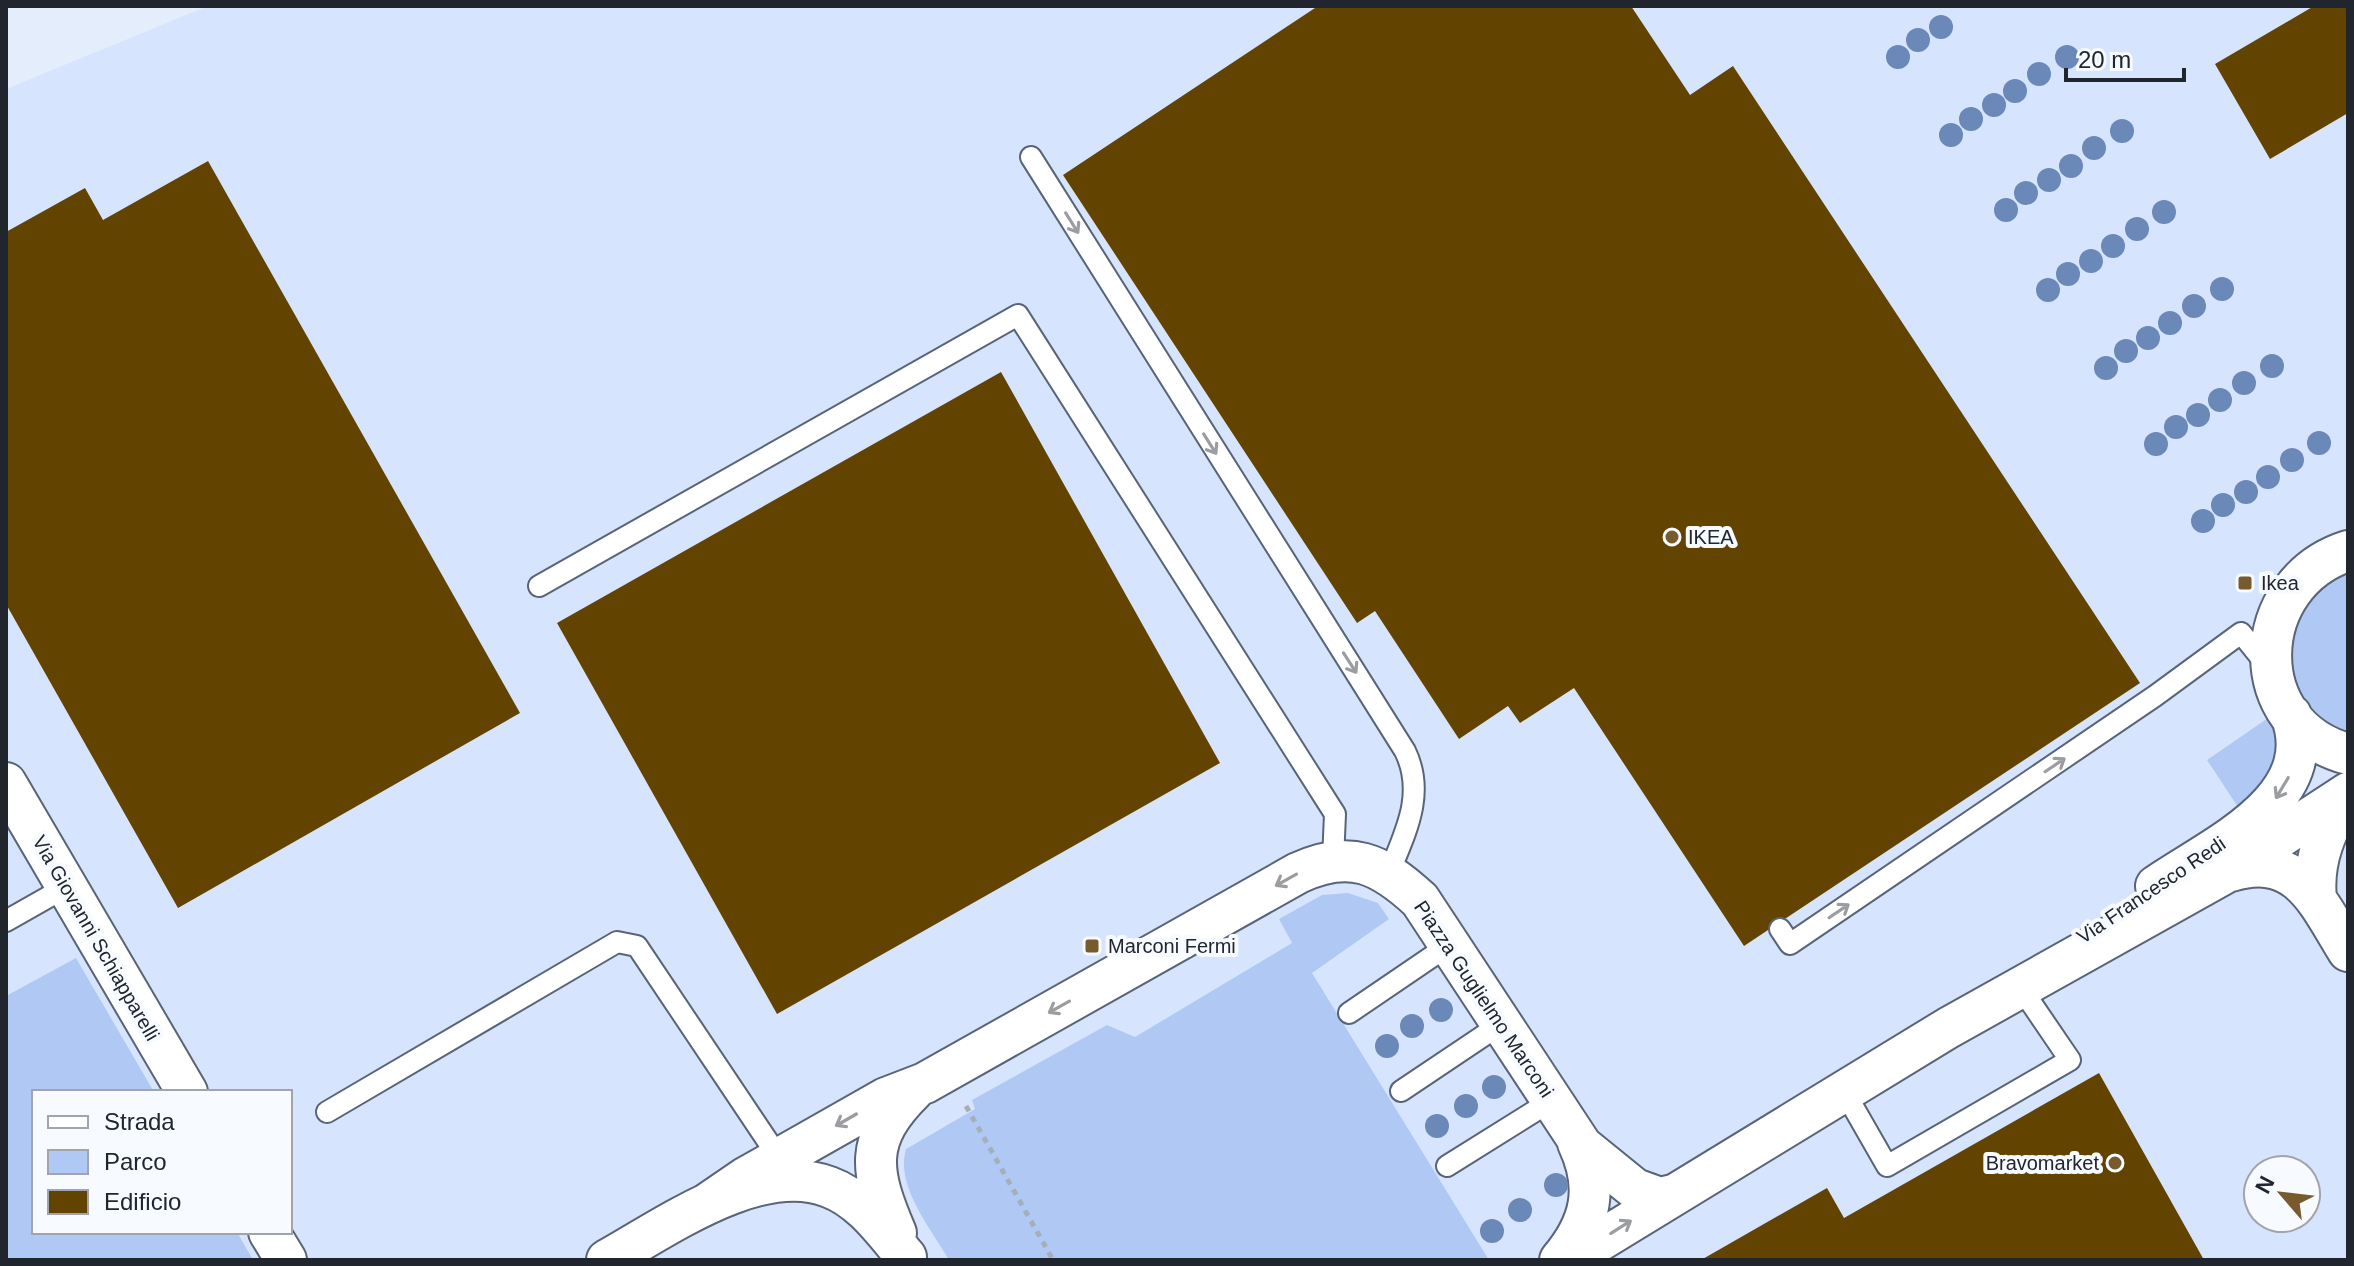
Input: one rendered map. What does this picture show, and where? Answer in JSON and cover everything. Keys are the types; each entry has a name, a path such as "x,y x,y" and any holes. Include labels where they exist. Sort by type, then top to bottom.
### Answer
{"street":[{"name":"Via Francesco Redi","path":"1948,1028 2270,807 2281,793 2298,756 2300,742 2272,671 2271,639 2283,603 2308,572 2348,551"},
{"name":"Via Francesco Redi","path":"2291,715 2318,741 2348,754"},
{"name":"Via Francesco Redi","path":"1673,1195 1948,1028 2227,872 2348,794"},
{"path":"2316,899 2314,882 2322,843 2348,794"},
{"name":"Via Giovanni Schiapparelli","path":"11,804 66,887 186,1090"},
{"name":"Piazza Guglielmo Marconi","path":"1333,860 1364,864 1389,873 1420,900 1574,1136 1598,1162 1635,1189 1660,1198 1673,1195"},
{"path":"607,1260 886,1098 917,1087 1298,873 1333,860"},
{"path":"2227,872 2253,865 2269,865 2296,878 2316,899 2348,951"},
{"path":"907,1258 883,1203 874,1160 886,1121 917,1087"},
{"name":"Piazza Guglielmo Marconi","path":"1560,1260 1580,1232 1590,1206 1590,1179 1574,1136"},
{"path":"707,1204 782,1180 809,1181 831,1187 862,1208 907,1258"},
{"path":"1568,1260 1673,1195"},
{"path":"270,1234 286,1260"}],"lane":[{"path":"1031,157 1405,751 1415,779 1415,795 1389,873"},
{"path":"539,586 1018,315 1335,814 1333,860"},
{"path":"1780,929 1790,944 2155,696 2241,633 2272,671"},
{"path":"6,921 66,887"},
{"path":"327,1112 617,942 637,946 779,1158"},
{"path":"1349,1013 1449,945"},
{"path":"1844,1091 1887,1166 2070,1060 2021,988"},
{"path":"1401,1091 1501,1024"},
{"path":"1447,1166 1551,1101"}],"path":[{"path":"964,1102 1053,1260"}],"shaded area":[{"path":"208,6 2348,6 2348,1260 6,1260 6,89"}],"green space":[{"path":"2348,570 2348,733 2315,711 2304,697 2291,666 2291,648 2295,630 2314,591"},
{"path":"2268,718 2275,730 2277,743 2272,767 2257,789 2238,807 2207,760"},
{"path":"1348,893 1378,903 1389,919 1312,973 1489,1260 949,1260 910,1192 904,1163 906,1149 975,1109 972,1100 1107,1025 1135,1037 1292,943 1279,919 1322,895"},
{"path":"76,958 153,1090 32,1090 32,1234 238,1234 253,1260 6,1260 6,996"}],"building":[{"name":"IKEA","path":"1318,6 1631,6 1690,95 1733,66 2140,683 1744,946 1574,688 1520,723 1508,706 1459,739 1375,611 1357,623 1063,175"},
{"path":"2314,6 2348,6 2348,113 2270,159 2215,64"},
{"path":"208,161 520,713 178,908 6,604 6,232 85,188 103,220"},
{"path":"1001,372 1220,763 777,1014 557,623"},
{"path":"2099,1073 2204,1260 1701,1260 1827,1188 1844,1218"}],"place":[{"name":"IKEA","path":"1672,537"},
{"name":"Ikea","path":"2245,583"},
{"name":"Marconi Fermi","path":"1092,946"},
{"name":"Bravomarket","path":"2115,1163"}]}
